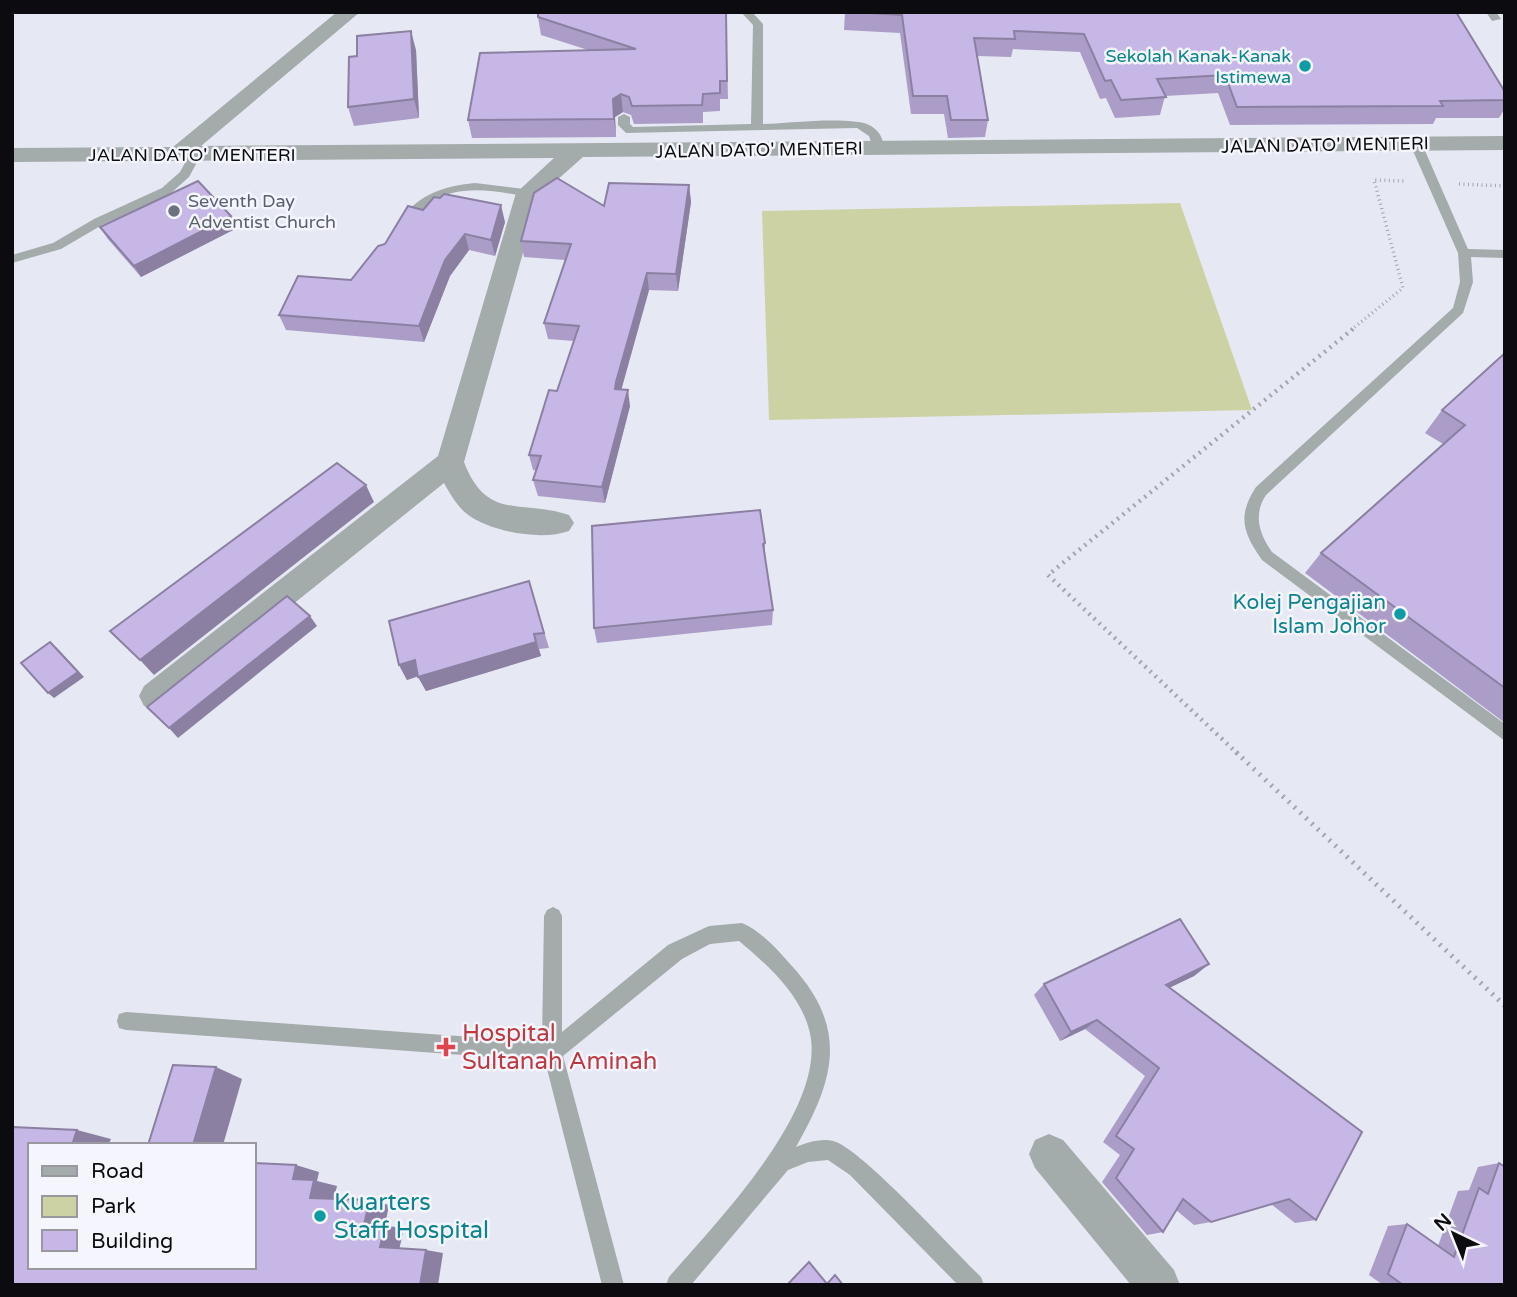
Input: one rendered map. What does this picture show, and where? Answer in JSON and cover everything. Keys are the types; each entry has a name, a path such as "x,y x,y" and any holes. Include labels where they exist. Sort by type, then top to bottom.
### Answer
{"street":[{"path":"186,155 350,12"},
{"name":"JALAN DATO' MENTERI","path":"12,155 1505,144"},
{"path":"559,523 498,518 474,503 456,484 450,461 528,192 575,152"},
{"path":"155,696 450,461"},
{"path":"1049,1154 1159,1285"}],"lane":[{"path":"746,12 758,23 757,127"},
{"path":"624,117 624,125 630,131 858,125 874,134 878,140 878,149"},
{"path":"1416,144 1464,253 1468,271 1465,294 1458,310 1261,491 1251,505 1252,521 1255,540 1267,555 1505,734"},
{"path":"12,259 57,246 98,222 166,191 185,174 186,155"},
{"path":"396,235 418,204 447,189 491,186 528,192"},
{"path":"1464,253 1505,254"},
{"path":"552,916 552,1052 613,1285"},
{"path":"126,1021 552,1052 675,952 709,934 742,932 785,968 811,1005 821,1045 817,1083 757,1192"},
{"path":"677,1285 780,1163 808,1152 831,1150 857,1168 973,1285"}],"green space":[{"path":"1180,203 1252,410 769,420 762,211"}],"building":[{"path":"538,12 726,12 727,81 720,81 720,93 703,94 702,105 632,106 629,97 621,94 613,99 614,119 468,120 480,53 636,49 538,17"},
{"path":"854,12 1456,12 1505,92 1505,100 1440,101 1443,106 1237,107 1225,75 1157,79 1166,97 1121,100 1111,80 1105,81 1084,34 1014,31 1015,39 974,38 988,120 951,120 947,96 913,96 902,15"},
{"path":"411,31 414,99 348,107 349,57 357,56 357,36"},
{"path":"557,178 604,206 609,183 689,185 676,274 647,273 616,382 615,389 628,390 602,487 533,480 541,456 529,455 549,390 557,391 579,326 544,323 571,244 521,241 534,193"},
{"path":"198,181 231,216 134,266 100,227"},
{"path":"444,194 501,205 491,240 465,234 445,260 419,326 279,315 298,276 351,280 378,246 385,244 408,206 423,210 434,197 440,198"},
{"path":"1505,353 1505,688 1321,553 1465,425 1442,410"},
{"path":"337,463 366,485 140,660 110,631"},
{"path":"760,510 773,610 594,628 592,526"},
{"path":"529,581 544,633 534,634 536,642 418,677 415,660 399,665 389,621"},
{"path":"287,596 310,616 169,728 147,707"},
{"path":"50,642 78,672 48,693 21,663"},
{"path":"1180,919 1209,964 1166,985 1362,1132 1316,1220 1289,1199 1211,1222 1183,1199 1163,1232 1116,1178 1134,1149 1116,1136 1159,1068 1097,1020 1071,1032 1044,984"},
{"path":"173,1065 216,1067 194,1143 149,1143"},
{"name":"Kuarters Staff Hospital","path":"12,1127 77,1130 73,1143 28,1143 28,1269 256,1269 256,1163 296,1165 293,1179 314,1180 310,1198 370,1200 364,1224 385,1225 380,1247 426,1250 420,1285 12,1285"},
{"path":"1499,1163 1505,1167 1505,1285 1403,1285 1388,1274 1407,1224 1454,1257 1479,1188 1488,1194"},
{"path":"809,1262 827,1284 835,1275 843,1285 787,1285"}],"place":[{"name":"Sekolah Kanak-Kanak Istimewa","path":"1305,66"},
{"name":"Seventh Day Adventist Church","path":"174,211"},
{"name":"Kolej Pengajian Islam Johor","path":"1400,614"},
{"name":"Hospital Sultanah Aminah","path":"446,1047"},
{"name":"Kuarters Staff Hospital","path":"320,1216"}]}
